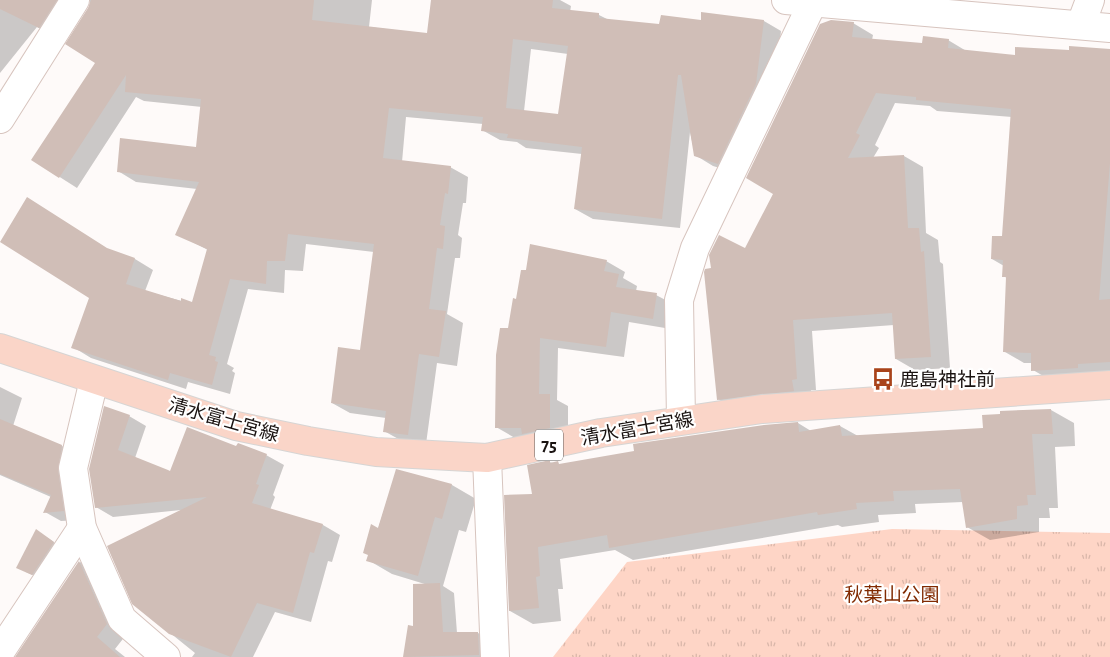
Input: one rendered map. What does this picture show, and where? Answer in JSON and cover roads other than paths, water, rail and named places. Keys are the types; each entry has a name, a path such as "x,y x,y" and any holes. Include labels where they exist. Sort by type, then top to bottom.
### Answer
{"main road":[{"name":"清水富士宮線","path":"0,348 236,426 308,441 376,452 487,458 601,433 762,409 1110,385"}],"street":[{"path":"0,119 74,0"},
{"path":"681,420 679,300 695,248 804,1 1086,12 1110,28"},
{"path":"94,380 73,468 82,528 122,619 166,657"},
{"path":"487,458 495,657"},
{"path":"0,652 82,528"}],"place":[{"name":"鹿島神社前","path":"883,379"}],"park label":[{"name":"秋葉山公園","path":"892,594"}]}
